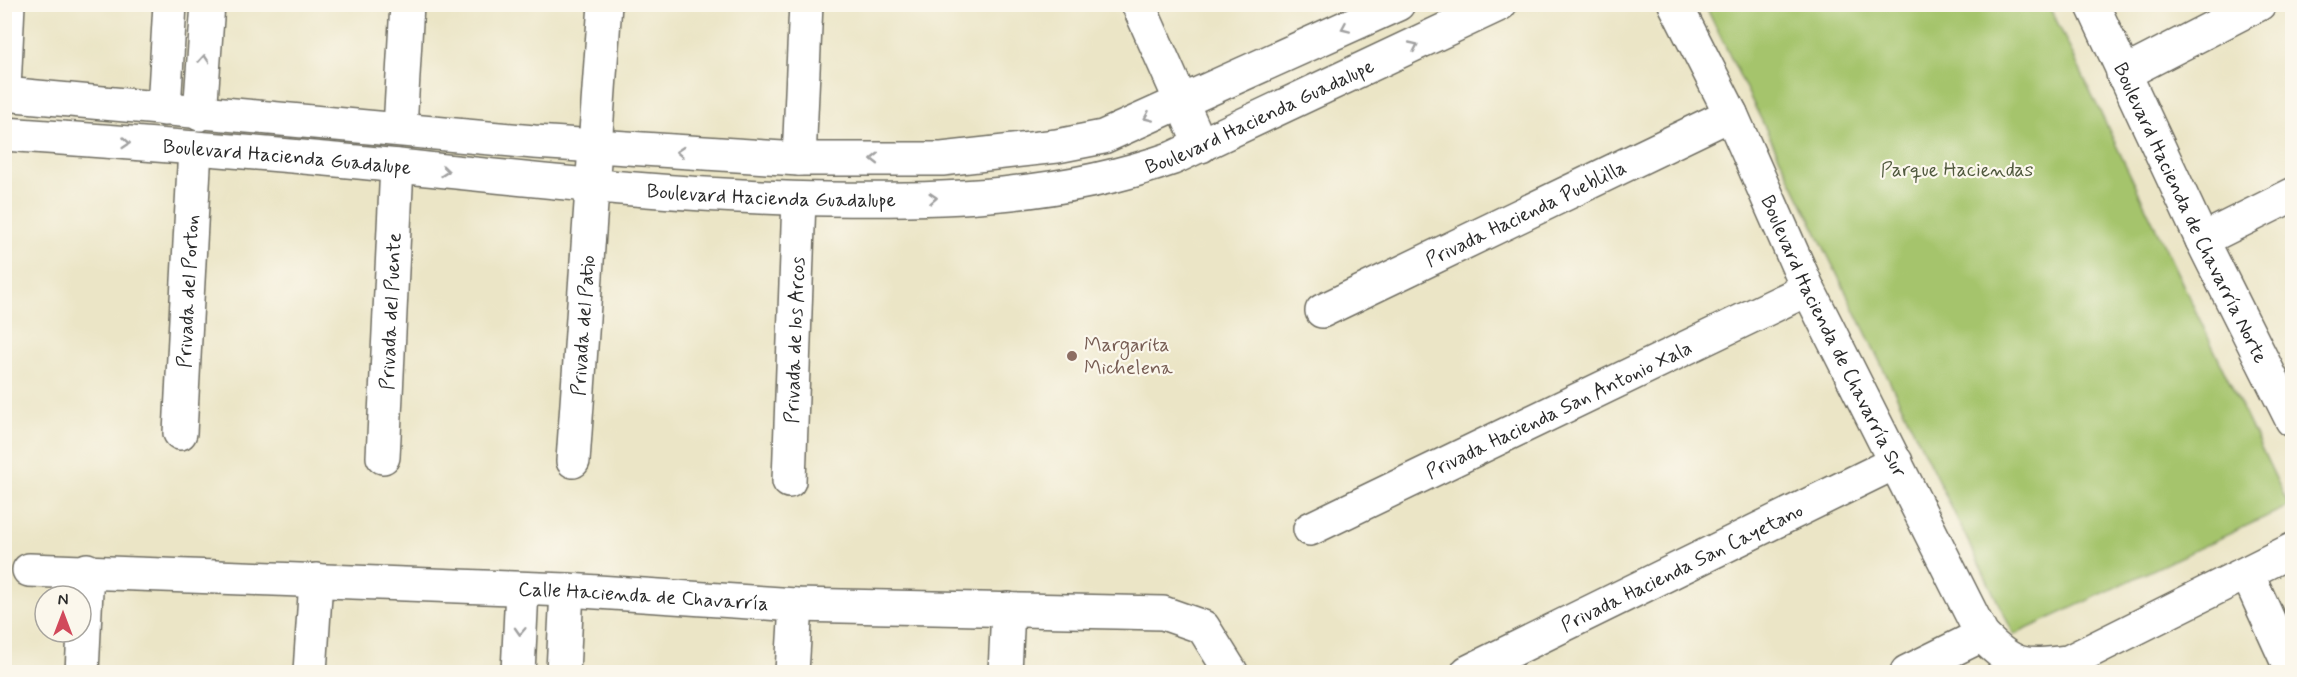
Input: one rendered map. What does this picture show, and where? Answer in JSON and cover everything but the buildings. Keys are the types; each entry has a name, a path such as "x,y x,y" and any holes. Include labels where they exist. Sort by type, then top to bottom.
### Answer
{"street":[{"path":"4,89 8,4"},
{"path":"164,109 170,4"},
{"path":"200,114 208,4"},
{"path":"400,129 407,4"},
{"name":"Privada del Patio","path":"573,461 597,147 605,4"},
{"path":"799,159 806,4"},
{"path":"1138,4 1202,146"},
{"name":"Boulevard Hacienda Guadalupe","path":"4,94 200,114 597,147 799,159 942,159 1057,146 1103,137 1398,4"},
{"name":"Boulevard Hacienda Guadalupe","path":"4,134 195,148 593,187 710,196 899,200 1029,192 1129,174 1202,146 1448,16 1500,4"},
{"name":"Boulevard Hacienda de Chavarría Sur","path":"1676,4 1731,114 1808,290 1982,635 2004,658 2033,666 2071,667"},
{"name":"Boulevard Hacienda de Chavarría Norte","path":"2092,4 2202,240 2291,416"},
{"path":"2123,74 2259,4"},
{"path":"82,140 85,101"},
{"name":"Privada Hacienda Pueblilla","path":"1322,311 1731,114"},
{"name":"Privada del Porton","path":"180,433 195,148"},
{"name":"Privada del Puente","path":"383,457 397,166"},
{"path":"2202,240 2292,195"},
{"name":"Privada de los Arcos","path":"789,481 799,199"},
{"name":"Privada Hacienda San Antonio Xala","path":"1310,530 1808,290"},
{"name":"Privada Hacienda San Cayetano","path":"1468,672 1896,462"},
{"path":"2071,667 2247,573 2288,555"},
{"name":"Calle Hacienda de Chavarría","path":"29,570 87,570 522,590 567,590 796,605 1163,613 1203,627 1229,671"},
{"path":"82,672 87,570"},
{"path":"2247,573 2292,672"},
{"path":"310,672 316,580"},
{"path":"518,672 522,590"},
{"path":"563,672 567,590"},
{"path":"792,672 796,605"},
{"path":"1005,672 1008,609"},
{"path":"1907,672 1982,635"}],"green space":[{"name":"Parque Haciendas","path":"1705,5 2049,5 2289,506 2014,635"}],"place":[{"name":"Margarita Michelena","path":"1072,356"}]}
